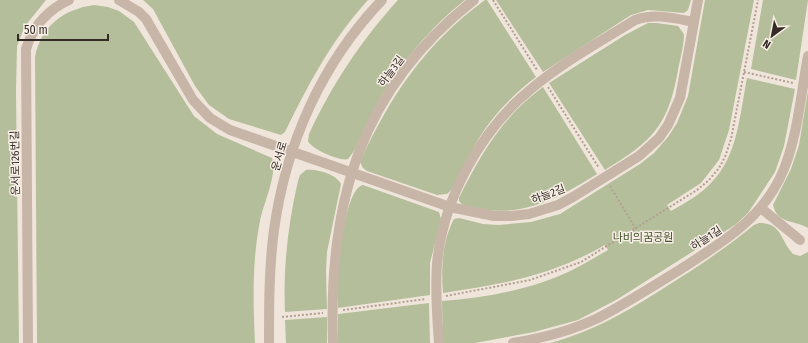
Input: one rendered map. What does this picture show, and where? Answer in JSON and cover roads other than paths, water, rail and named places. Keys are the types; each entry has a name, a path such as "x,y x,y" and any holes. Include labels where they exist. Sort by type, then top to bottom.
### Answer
{"street":[{"name":"운서로126번길","path":"28,343 26,49 33,33 44,18 61,4 69,0"},
{"path":"119,0 131,6 146,19 194,100 210,118 230,130 292,152"},
{"name":"운서로","path":"269,343 274,230 292,152 308,107 322,80 355,32 382,0"},
{"name":"하늘3길","path":"333,343 333,262 338,231 351,173 369,128 385,98 404,72 449,22 474,0"},
{"name":"하늘2길","path":"292,152 450,207 494,216 511,216 537,212 568,200 640,156 659,138 674,113 683,84 698,0"},
{"path":"439,343 436,281 437,262 450,207 469,165 499,119 530,89 547,76 635,20 646,16 660,16 694,22"},
{"name":"하늘1길","path":"513,343 578,328 617,308 736,233 761,208 777,184 788,156 808,56"},
{"path":"761,208 800,240"}],"park label":[{"name":"나비의꿈공원","path":"643,237"}]}
